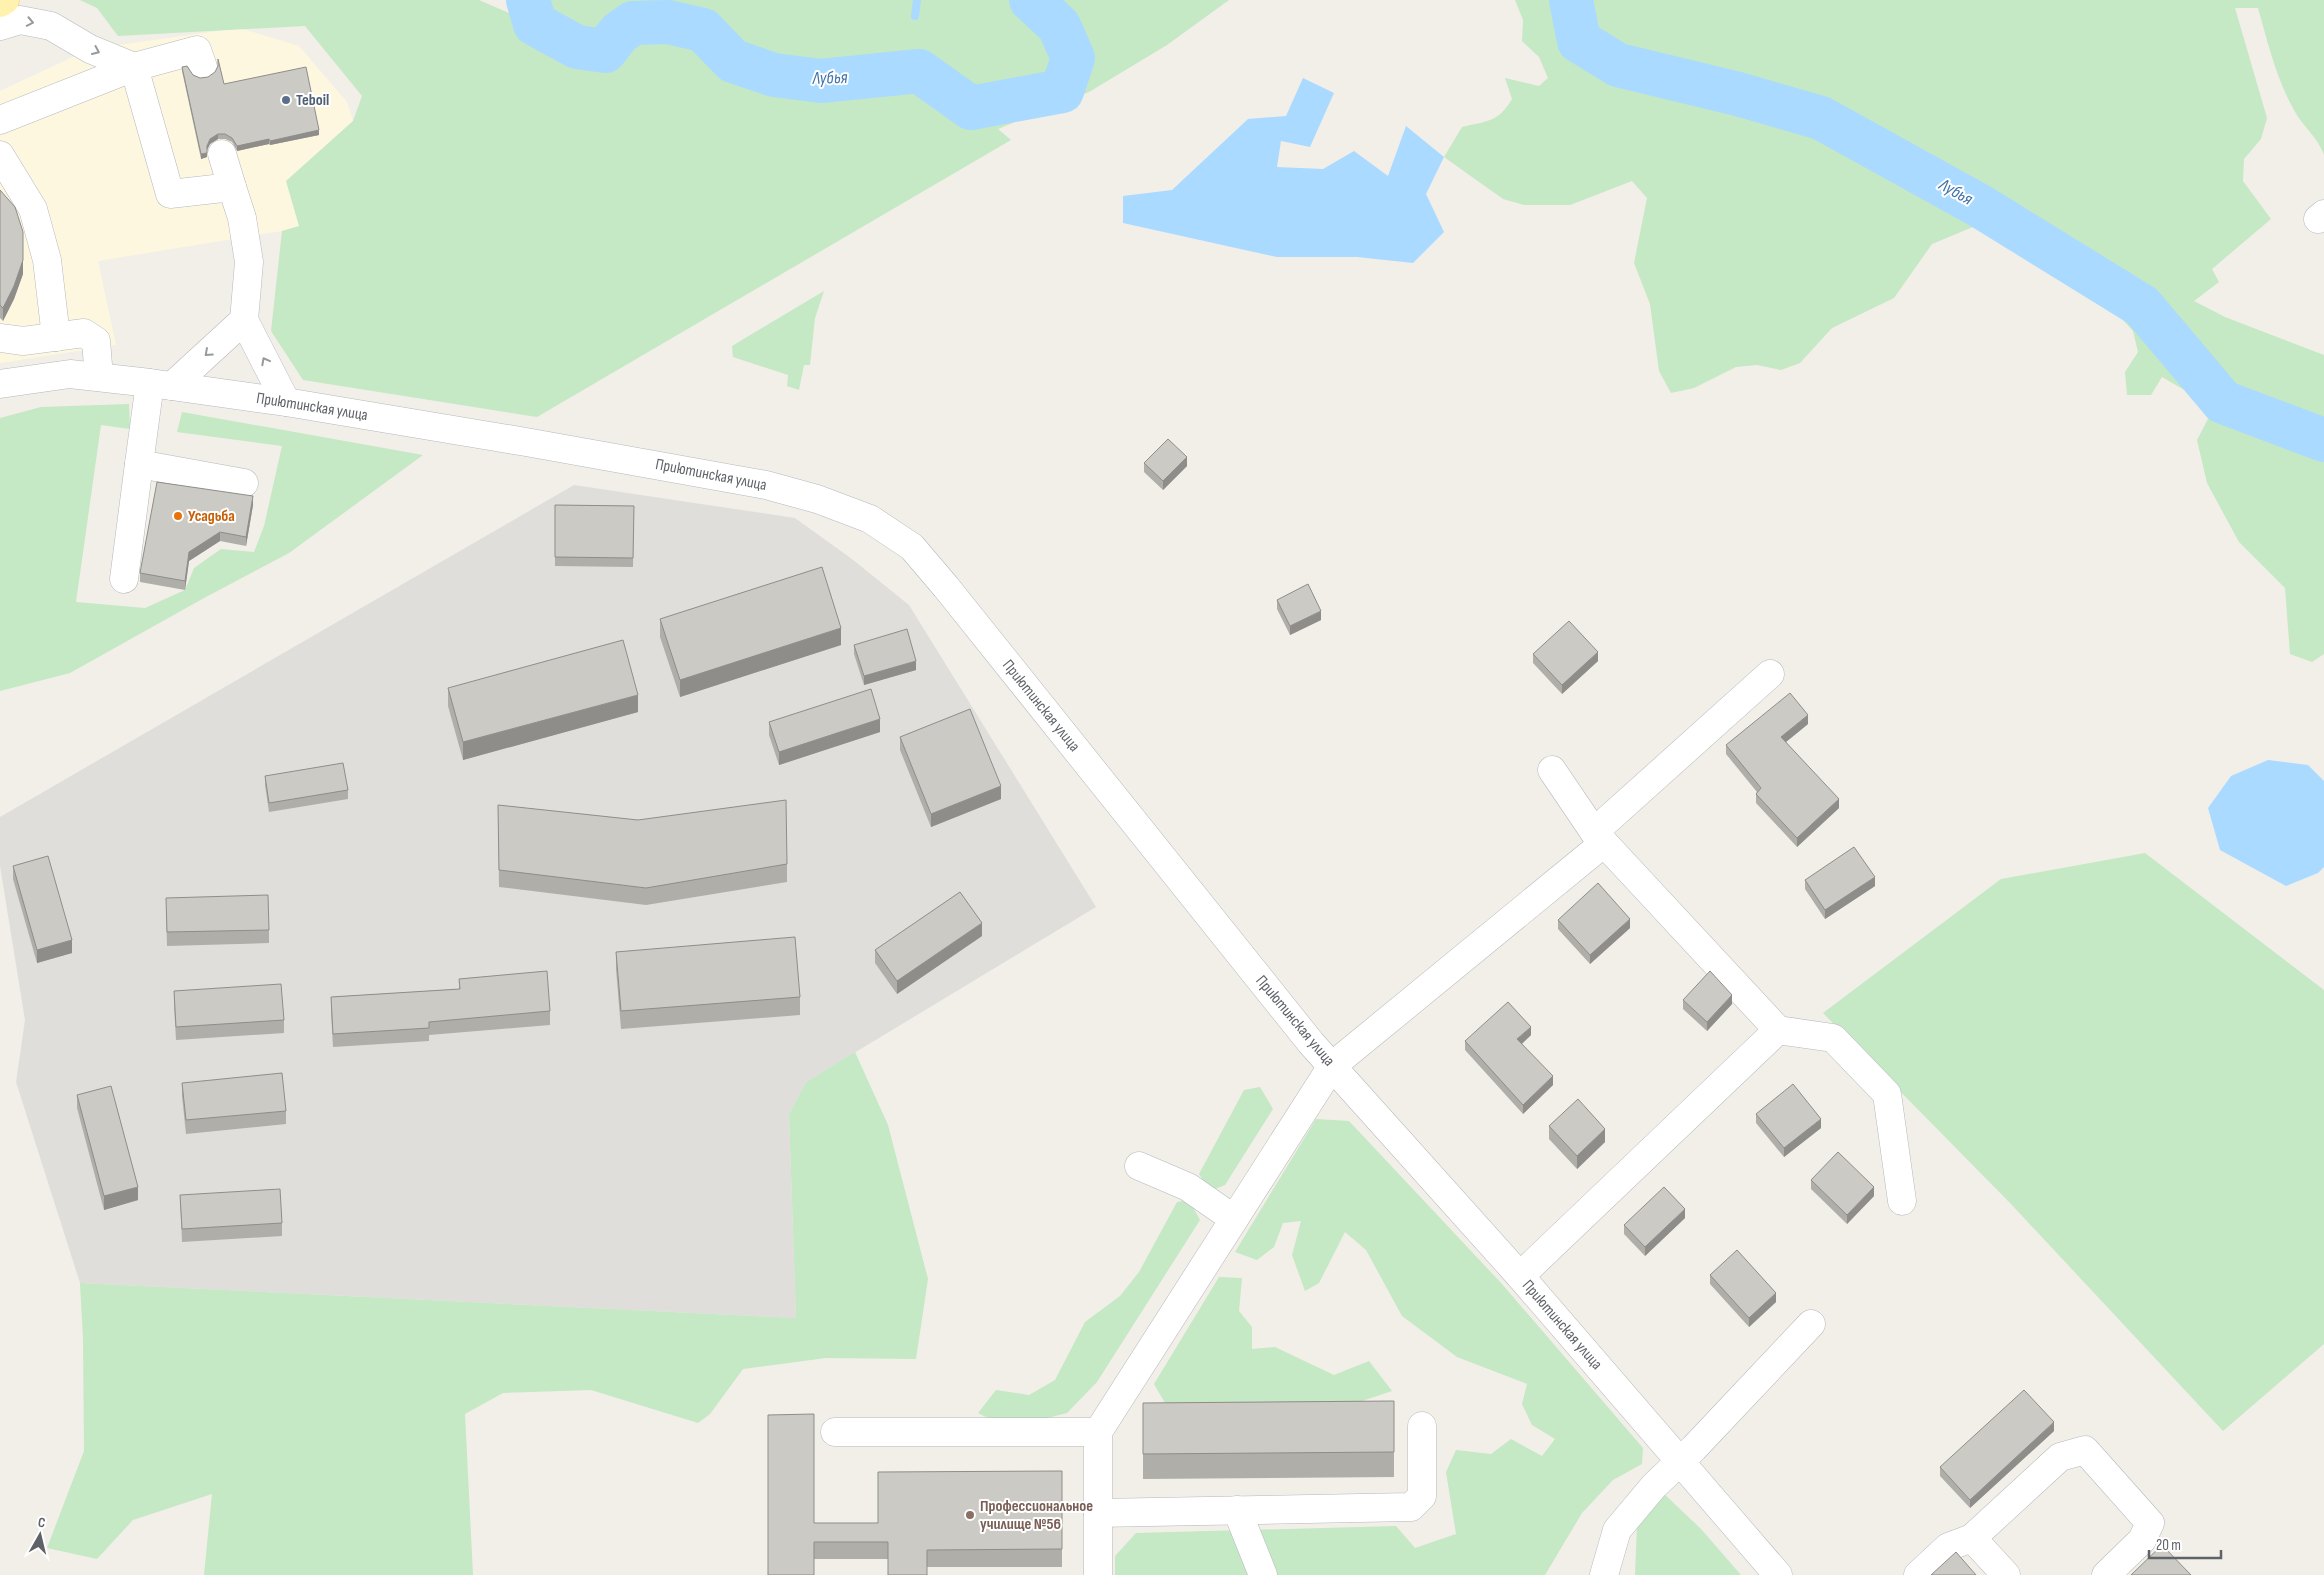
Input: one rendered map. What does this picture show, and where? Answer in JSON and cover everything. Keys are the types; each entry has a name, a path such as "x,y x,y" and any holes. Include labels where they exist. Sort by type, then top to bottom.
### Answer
{"main road":[{"path":"0,3 5,0"}],"street":[{"path":"0,26 20,20 51,26 90,48 134,68 170,194 232,187"},
{"path":"0,120 134,68 197,50 203,66"},
{"path":"222,154 242,218 249,262 244,320 286,402"},
{"path":"0,155 33,209 47,260 56,337"},
{"path":"124,579 139,464 161,384 244,320"},
{"path":"0,338 23,341 84,333 96,342 99,377"},
{"name":"Приютинская улица","path":"0,384 70,374 161,384 286,402 738,480 817,499 870,519 912,547 1332,1066 1520,1276 1778,1575"},
{"path":"139,464 244,483"},
{"path":"1098,1575 1098,1432 1332,1066 1599,838 1770,674"},
{"path":"1552,770 1599,838 1778,1030 1833,1038 1887,1094 1902,1201"},
{"path":"1520,1276 1778,1030"},
{"path":"1139,1166 1188,1187 1234,1219"},
{"path":"1604,1575 1617,1530 1654,1486 1811,1324"},
{"path":"1098,1513 1411,1507 1422,1496 1422,1426"},
{"path":"835,1432 1098,1432"},
{"path":"1918,1575 1948,1547 1972,1538 2060,1457 2085,1450 2150,1523 2142,1540 2106,1575"},
{"path":"1237,1510 1263,1575"},
{"path":"1972,1538 2006,1575"}],"shaded area":[{"path":"239,28 299,46 347,102 353,121 286,181 299,226 282,231 98,261 116,345 0,363 0,91 90,49"},
{"path":"574,485 795,518 852,559 909,605 1096,907 806,1082 789,1114 796,1318 80,1283 16,1082 25,1020 0,866 0,817"}],"green space":[{"path":"80,0 479,0 534,24 516,2 509,0 1229,0 1167,45 1089,92 998,129 1011,140 537,417 303,380 271,331 282,231 299,226 286,181 353,121 362,96 305,26 118,36 97,8"},
{"path":"1515,0 2324,0 2324,155 2318,143 2297,116 2282,85 2258,8 2235,8 2267,118 2261,139 2244,159 2243,181 2271,219 2212,269 2219,282 2194,301 2225,317 2324,355 2324,654 2312,662 2290,654 2285,588 2239,542 2207,483 2197,440 2208,419 2200,399 2162,377 2151,395 2127,395 2125,372 2138,352 2133,331 2104,299 2048,261 2025,254 1980,224 1932,244 1894,298 1832,328 1800,363 1781,370 1757,365 1736,367 1694,388 1671,393 1659,371 1650,304 1634,263 1647,198 1632,181 1570,205 1524,205 1503,199 1444,157 1462,127 1491,120 1502,113 1507,107 1512,99 1505,78 1539,86 1548,78 1539,57 1522,41 1523,20"},
{"path":"824,291 815,318 810,365 804,365 799,390 787,386 788,375 733,357 732,346"},
{"path":"129,404 130,429 101,425 76,602 145,608 185,590 194,568 221,549 254,552 264,526 282,446 177,432 182,412 423,455 289,553 70,673 0,691 0,418 41,407"},
{"path":"2145,853 2324,990 2324,1344 2223,1431 2011,1204 1823,1013 2001,879"},
{"path":"855,1052 888,1125 928,1279 916,1359 826,1358 743,1369 710,1414 698,1423 591,1390 503,1393 465,1414 473,1575 204,1575 212,1494 133,1520 97,1559 47,1548 84,1451 83,1339 80,1283 796,1318 789,1114 806,1082"},
{"path":"1260,1087 1273,1109 1225,1185 1210,1191 1199,1174 1244,1090"},
{"path":"1316,1119 1349,1121 1502,1284 1643,1448 1642,1464 1613,1480 1582,1513 1545,1575 1115,1575 1115,1556 1136,1533 1396,1526 1415,1548 1456,1534 1446,1472 1456,1450 1491,1454 1511,1439 1542,1456 1555,1439 1532,1425 1522,1404 1527,1384 1457,1357 1402,1316 1366,1250 1345,1232 1319,1283 1305,1291 1292,1255 1301,1221 1283,1223 1274,1247 1257,1260 1235,1252"},
{"path":"1189,1200 1200,1220 1097,1382 1067,1413 1008,1428 978,1413 996,1390 1029,1395 1055,1380 1085,1322 1120,1296 1139,1272 1177,1202"},
{"path":"1219,1277 1242,1278 1239,1311 1252,1327 1252,1349 1275,1347 1334,1375 1369,1361 1392,1391 1359,1402 1165,1403 1154,1384"},
{"path":"1661,1491 1701,1529 1741,1575 1635,1575 1637,1526"}],"water":[{"path":"1303,78 1334,93 1310,147 1281,141 1277,167 1323,169 1354,151 1388,176 1406,126 1444,157 1426,194 1444,232 1413,263 1357,257 1277,257 1123,223 1123,196 1172,190 1248,119 1286,116"},
{"path":"2268,760 2308,765 2324,781 2324,867 2318,873 2286,886 2220,850 2208,808 2231,776"}],"building":[{"path":"218,59 224,84 306,67 319,130 237,146 232,138 225,134 218,134 210,139 207,153 201,154 182,67 187,66 193,75 200,78 208,77 215,72 218,66"},
{"path":"0,190 15,207 23,232 23,260 14,286 3,308 0,305"},
{"path":"1168,439 1187,457 1163,481 1144,463"},
{"path":"157,482 253,496 246,537 220,532 189,552 185,581 140,573"},
{"path":"555,505 634,506 633,558 555,557"},
{"path":"822,567 841,628 680,680 660,619"},
{"path":"1308,584 1321,611 1290,626 1277,600"},
{"path":"1569,621 1598,652 1562,685 1533,654"},
{"path":"907,629 916,661 864,676 854,645"},
{"path":"623,640 638,695 463,742 448,688"},
{"path":"871,689 880,719 779,752 769,722"},
{"path":"1790,693 1808,715 1781,737 1839,799 1797,838 1756,794 1761,788 1726,745"},
{"path":"970,709 1001,786 931,814 900,737"},
{"path":"343,763 348,790 269,803 265,776"},
{"path":"786,800 787,864 646,888 499,870 498,805 638,820"},
{"path":"1854,847 1875,877 1825,910 1805,880"},
{"path":"48,856 72,940 37,950 13,866"},
{"path":"1598,883 1630,919 1590,955 1558,920"},
{"path":"960,892 982,923 897,981 875,950"},
{"path":"268,895 269,930 167,932 166,898"},
{"path":"795,937 800,997 621,1011 616,952"},
{"path":"547,971 550,1011 429,1022 429,1028 333,1034 331,997 460,989 459,979"},
{"path":"1710,971 1732,995 1707,1022 1683,1000"},
{"path":"281,984 284,1020 176,1027 174,991"},
{"path":"1508,1002 1531,1027 1517,1039 1553,1076 1523,1105 1465,1041"},
{"path":"282,1073 286,1111 186,1120 182,1083"},
{"path":"1793,1084 1821,1119 1784,1148 1756,1114"},
{"path":"111,1086 138,1187 104,1196 77,1095"},
{"path":"1578,1099 1605,1129 1577,1156 1549,1126"},
{"path":"1838,1152 1874,1187 1847,1215 1811,1180"},
{"path":"1664,1187 1685,1209 1645,1247 1624,1225"},
{"path":"280,1189 282,1223 182,1229 180,1195"},
{"path":"1737,1250 1776,1293 1749,1318 1710,1275"},
{"path":"2024,1390 2054,1422 1970,1500 1940,1467"},
{"path":"1394,1401 1394,1452 1143,1454 1143,1403"},
{"name":"Профессиональное училище №56","path":"814,1414 814,1523 878,1523 878,1472 1062,1471 1062,1549 927,1550 927,1575 888,1575 888,1542 814,1542 814,1575 768,1575 768,1415"},
{"path":"2162,1545 2191,1575 2131,1575"},
{"path":"1956,1552 1976,1575 1931,1575"}],"waterway":[{"name":"Лубья","path":"528,0 535,24 577,47 605,51 619,33 633,23 668,22 703,30 733,61 774,75 821,81 919,71 971,108 1062,91 1073,58 1059,26 1031,0"},
{"path":"915,16 917,0"},
{"name":"Лубья","path":"1571,0 1579,41 1618,65 1738,94 1821,118 1980,206 2142,306 2223,402 2324,440"}],"place":[{"name":"Teboil","path":"286,100"},
{"name":"Усадьба","path":"178,516"},
{"name":"Профессиональное училище №56","path":"970,1515"}]}
